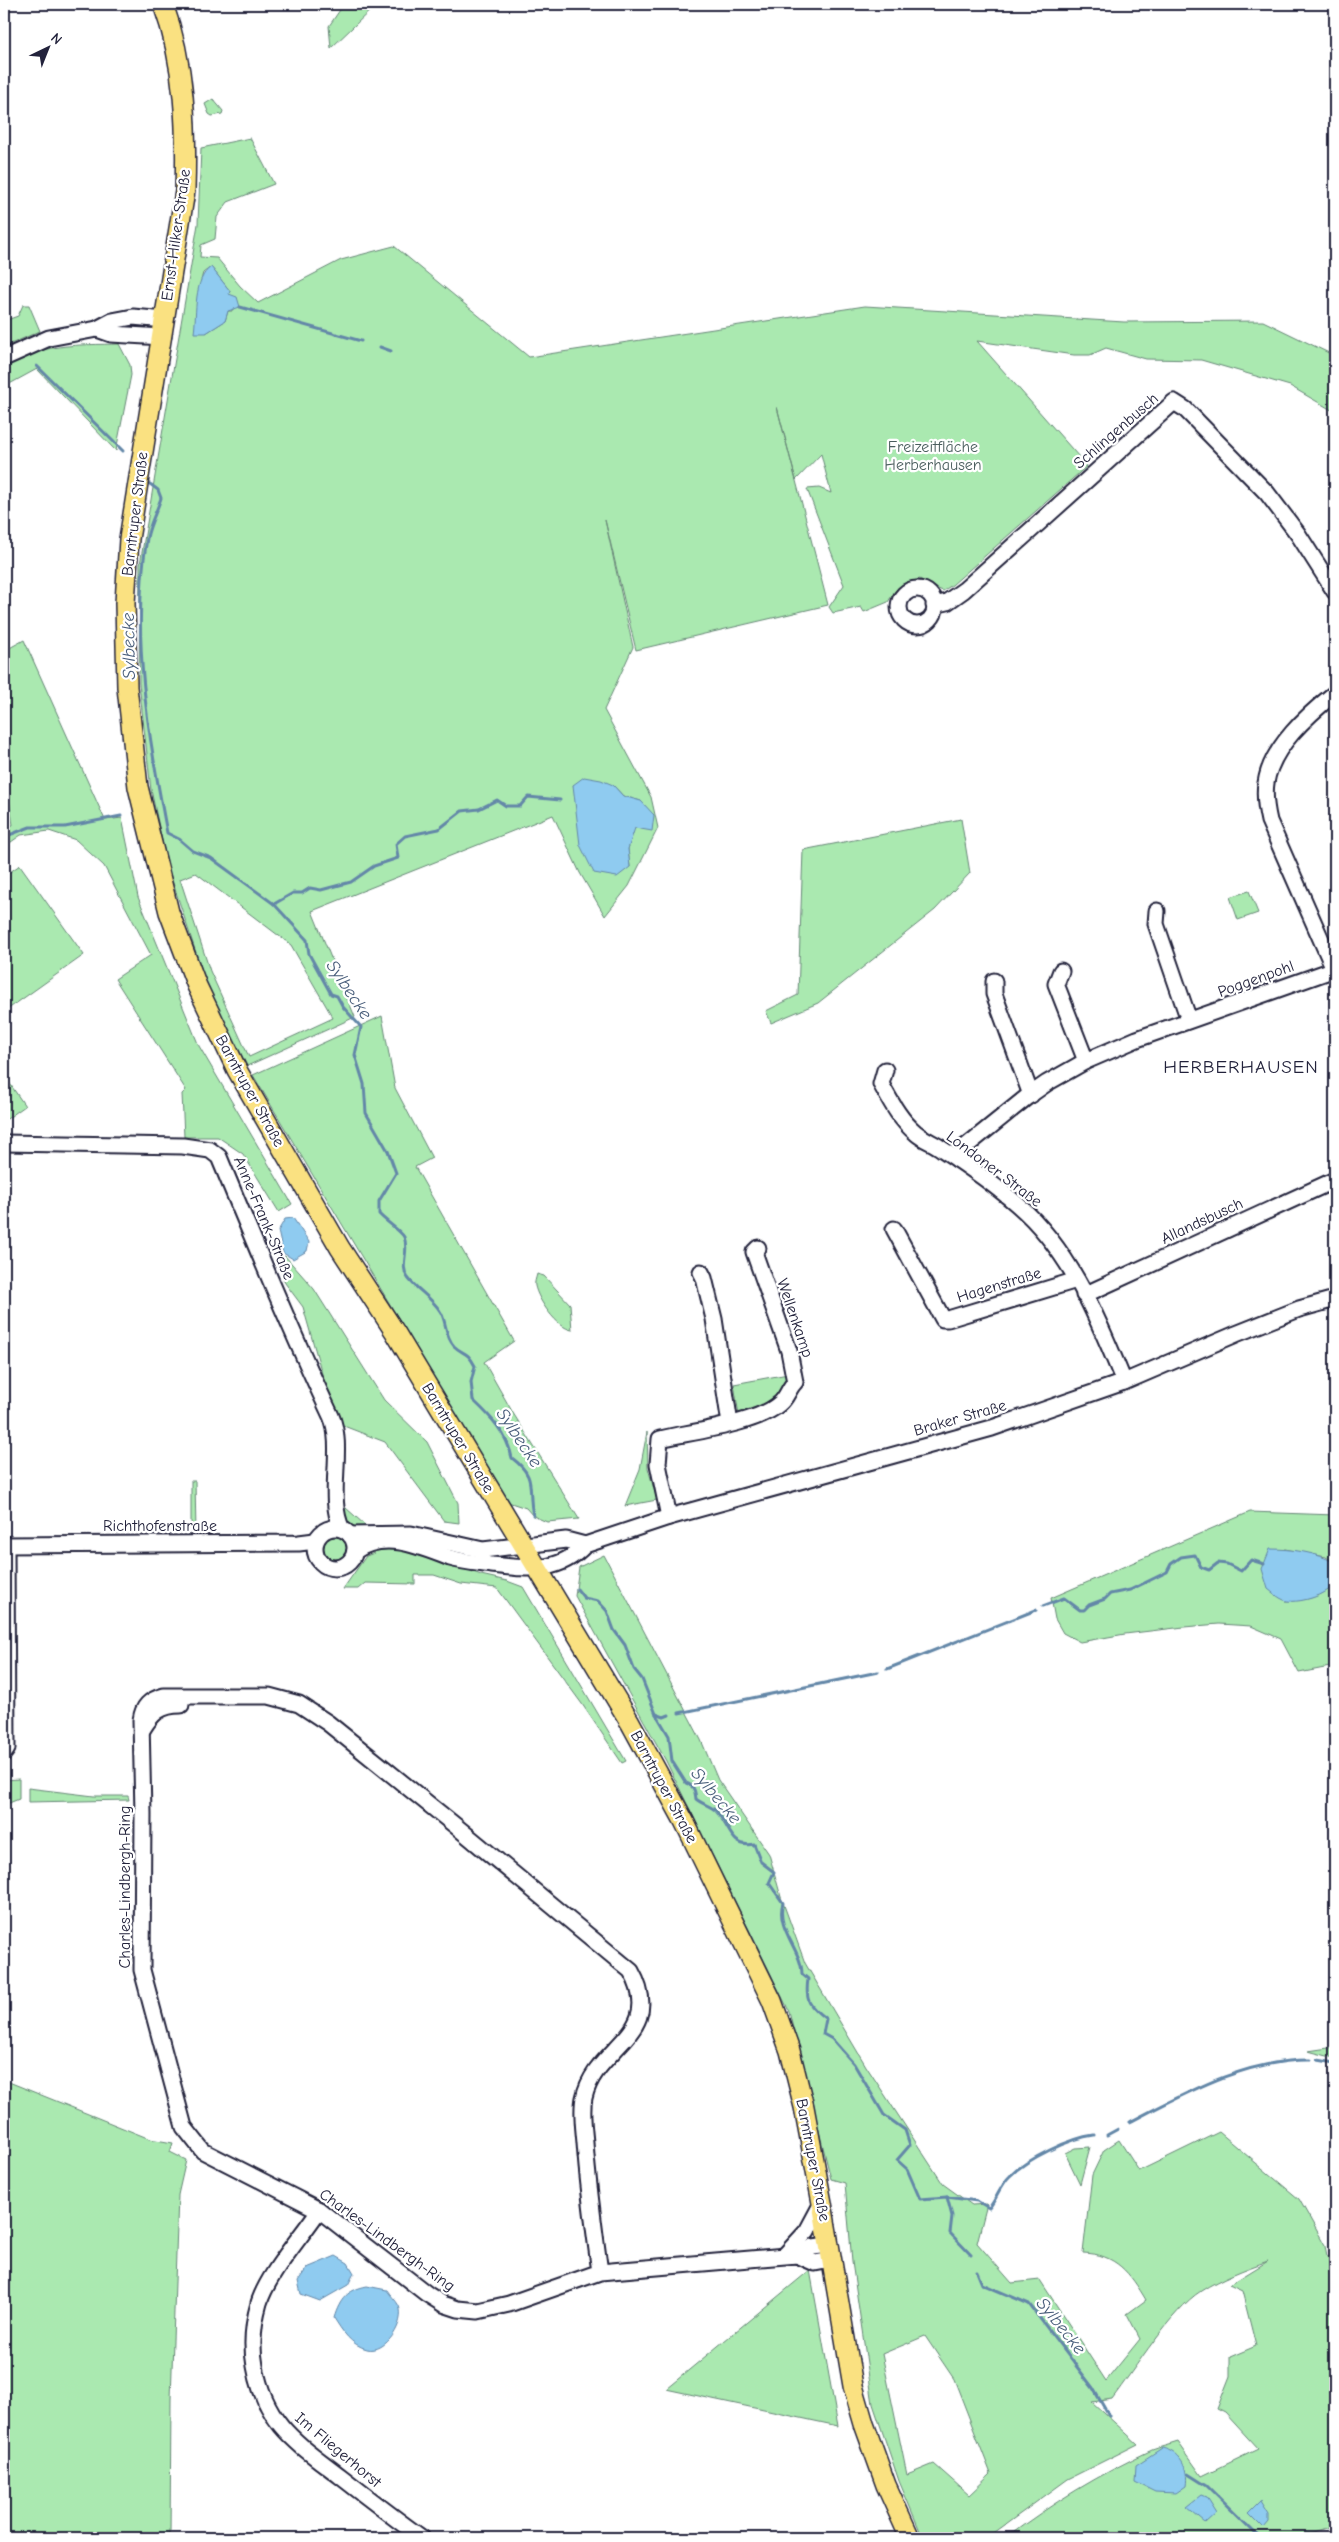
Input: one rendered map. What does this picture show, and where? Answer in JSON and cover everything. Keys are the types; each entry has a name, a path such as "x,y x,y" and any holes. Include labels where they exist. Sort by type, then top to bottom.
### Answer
{"main road":[{"name":"Ernst-Hilker-Straße","path":"163,4 180,71 186,151 184,200 164,328"},
{"name":"Barntruper Straße","path":"164,328 129,539 125,603 127,687 138,787 169,912 197,986 247,1087 340,1248 395,1332 522,1547 630,1722 668,1791 772,2001 790,2051 801,2098 822,2203 853,2386 883,2476 910,2538"}],"street":[{"path":"4,358 49,338 98,329 112,321 133,318 164,328"},
{"name":"Schlingenbusch","path":"934,604 947,602 964,590 1174,402 1185,409 1267,493 1298,534 1335,592"},
{"path":"1335,693 1294,731 1278,752 1266,782 1265,800 1269,821 1335,970"},
{"path":"1157,911 1156,924 1189,1020"},
{"name":"Poggenpohl","path":"957,1159 965,1147 1031,1095 1086,1061 1136,1039 1189,1020 1220,1012 1335,970"},
{"path":"1061,971 1056,984 1086,1061"},
{"path":"994,981 994,994 1031,1095"},
{"name":"Londoner Straße","path":"885,1070 881,1084 902,1120 918,1135 957,1159 1003,1193 1031,1217 1063,1254 1097,1319 1124,1382"},
{"name":"Anne-Frank-Straße","path":"4,1143 183,1146 210,1150 219,1157 326,1410 331,1416 336,1510 346,1532"},
{"name":"Allandsbusch","path":"1084,1295 1335,1180"},
{"name":"Hagenstraße","path":"894,1228 942,1319 948,1320 1077,1280"},
{"name":"Wellenkamp","path":"669,1518 658,1464 660,1439 760,1416 778,1406 787,1396 795,1382 789,1351 754,1252 758,1248"},
{"path":"701,1272 714,1319 730,1424"},
{"name":"Braker Straße","path":"537,1569 576,1555 585,1545 669,1518 992,1428 1124,1382 1236,1334 1299,1310 1335,1299"},
{"name":"Anne-Frank-Straße","path":"318,1541 328,1504 328,1440 324,1417 326,1410"},
{"path":"522,1547 483,1550 411,1534 346,1532 334,1527 318,1541 320,1562 333,1568 348,1563 355,1551 370,1544 408,1542 452,1558 537,1569"},
{"path":"346,1532 355,1551"},
{"name":"Braker Straße","path":"522,1547 566,1540 585,1545"},
{"name":"Richthofenstraße","path":"5,1549 299,1543 318,1541"},
{"path":"4,1753 7,1749 5,1549"},
{"name":"Charles-Lindbergh-Ring","path":"600,2272 588,2181 584,2098 593,2077 636,2025 642,1998 639,1985 631,1970 328,1723 311,1713 266,1705 175,1705 159,1709 149,1718 142,1730 142,1970 184,2127 203,2151 319,2210 427,2294 458,2309 489,2309 600,2272 791,2255 815,2262 830,2253"},
{"path":"791,2255 822,2203"},
{"name":"Im Fliegerhorst","path":"319,2210 270,2282 260,2302 253,2330 252,2350 259,2388 270,2413 297,2442 422,2538"}],"green space":[{"path":"344,4 377,4 331,48 329,26"},
{"path":"213,99 223,111 222,114 212,116 209,114 205,104"},
{"name":"Freizeitfläche Herberhausen","path":"250,138 274,184 228,202 217,217 215,239 201,245 200,257 217,258 240,286 258,303 341,260 394,246 529,357 865,306 1124,322 1263,321 1335,356 1335,412 1290,386 1201,360 1146,359 1106,348 1090,355 1074,355 977,341 1087,466 943,591 930,586 920,579 909,582 901,587 888,602 864,612 861,607 833,613 829,607 844,585 807,489 819,488 831,493 821,454 796,480 777,407 828,605 636,650 605,520 633,647 604,710 651,797 658,828 629,886 605,916 580,873 553,815 312,911 355,1017 247,1066 208,989 168,868 151,790 139,683 140,564 198,224 201,148","holes":["211,267 230,291 232,311 228,311 225,321 206,333 201,317 199,289 203,273","573,785 613,785 623,796 641,801 628,849 630,867","196,873 291,945 333,1018 249,1057 210,971 180,879"]},
{"path":"23,305 29,305 40,331 4,347 4,321 18,316"},
{"path":"119,344 130,365 131,375 116,451 37,369 4,387 4,367 31,353 60,347"},
{"path":"24,640 105,820 122,818 138,897 199,1046 292,1204 279,1212 243,1154 218,1137 184,1137 182,1094 186,1090 115,979 151,955 104,866 76,840 49,831 21,835 4,847 4,826 13,825 4,767 4,651"},
{"path":"961,819 970,873 935,910 818,1003 771,1023 766,1011 798,995 803,850"},
{"path":"20,865 84,955 4,1012 4,876"},
{"path":"1249,891 1258,913 1238,920 1230,897"},
{"path":"382,1016 395,1088 432,1158 415,1167 514,1341 484,1362 513,1413 579,1519 547,1522 533,1516 526,1508 508,1502 253,1075"},
{"path":"4,1075 25,1106 4,1121"},
{"path":"285,1256 314,1289 384,1400 427,1442 458,1503 459,1523 444,1521 385,1442 336,1423 303,1307 285,1283 278,1261"},
{"path":"537,1274 544,1276 570,1304 572,1330 554,1319 544,1306 535,1286"},
{"path":"788,1374 784,1394 758,1410 739,1415 734,1384"},
{"path":"647,1432 648,1468 657,1500 625,1506 640,1469"},
{"path":"191,1481 195,1481 196,1532 191,1532"},
{"path":"338,1508 346,1508 365,1525 365,1532 350,1528"},
{"path":"1250,1512 1335,1515 1335,1563 1326,1557 1285,1549 1286,1601 1314,1597 1326,1591 1335,1581 1335,1666 1299,1673 1281,1639 1251,1626 1219,1624 1184,1627 1080,1642 1063,1633 1055,1619 1051,1598"},
{"path":"335,1534 344,1538 348,1547 344,1556 335,1560 326,1556 322,1547 326,1538"},
{"path":"403,1545 481,1575 523,1587 626,1761 622,1763 582,1704 497,1588 461,1584 434,1575 415,1575 415,1584 365,1583 358,1589 343,1589 366,1556 374,1553 374,1546"},
{"path":"604,1555 701,1740 718,1780 769,1854 781,1897 805,1963 866,2066 943,2184 972,2205 987,2204 977,2243 1012,2283 1040,2280 1106,2381 1140,2339 1127,2314 1146,2300 1134,2281 1113,2261 1095,2254 1083,2253 1092,2175 1104,2150 1119,2140 1139,2171 1219,2132 1299,2199 1325,2245 1327,2256 1335,2255 1335,2526 1298,2538 1006,2538 1077,2490 1155,2449 1178,2442 1202,2476 1258,2449 1225,2413 1217,2409 1230,2376 1230,2357 1256,2346 1242,2291 1229,2285 1268,2261 1217,2282 1201,2291 1166,2326 1112,2399 1092,2402 1138,2444 1068,2479 987,2538 923,2538 899,2481 873,2404 852,2262 845,2183 831,2179 789,2011 666,1761 575,1596 579,1567","holes":["925,2336 954,2379 991,2474 969,2495 934,2464 907,2475 882,2354"]},
{"path":"19,1779 19,1799 4,1805 4,1780"},
{"path":"28,1788 94,1796 128,1796 129,1800 28,1802"},
{"path":"1335,2047 1335,2058 1308,2051"},
{"path":"4,2080 150,2139 173,2143 170,2152 186,2160 178,2195 171,2399 170,2538 4,2538"},
{"path":"1090,2147 1080,2184 1065,2153 1075,2148"},
{"path":"810,2270 838,2426 666,2389"}],"water":[{"path":"211,267 230,291 229,294 237,297 240,307 228,311 225,321 206,333 194,333 197,297 201,280 205,272"},
{"path":"584,777 601,780 613,785 623,796 641,801 654,815 652,831 635,828 628,849 630,867 617,877 594,873 580,845 573,785"},
{"path":"293,1218 309,1242 307,1251 293,1259 283,1253 278,1231 285,1219"},
{"path":"1270,1549 1304,1552 1328,1559 1335,1563 1336,1576 1334,1583 1326,1591 1312,1598 1296,1601 1282,1599 1268,1589 1262,1569"},
{"path":"336,2256 348,2263 354,2273 348,2285 320,2301 301,2294 298,2281 307,2268"},
{"path":"367,2286 387,2290 398,2304 400,2313 400,2320 393,2335 381,2347 374,2349 361,2347 352,2341 334,2318 345,2296 354,2290"},
{"path":"1162,2448 1174,2453 1178,2457 1186,2473 1186,2486 1176,2493 1155,2492 1135,2482 1136,2465"},
{"path":"1201,2495 1206,2497 1216,2513 1205,2523 1186,2507"},
{"path":"1261,2501 1269,2514 1269,2522 1264,2528 1249,2513"}],"waterway":[{"path":"240,307 361,341"},
{"path":"380,347 391,351"},
{"name":"Sylbecke","path":"37,366 123,451"},
{"name":"Sylbecke","path":"150,484 158,490 161,498 149,528 142,575 140,612 141,650 148,724 167,833 179,839 193,851 211,858 274,904 307,940 309,954 331,994 337,996 343,1007 361,1027 355,1055 364,1084 366,1113 388,1151 396,1173 379,1201 379,1214 404,1237 406,1242 404,1268 408,1278 437,1306 444,1319 451,1342 457,1349 470,1357 475,1366 471,1382 473,1400 497,1426 510,1449 512,1458 525,1471 530,1484 533,1515"},
{"path":"274,904 293,893 302,893 310,888 321,890 351,882 374,866 398,858 396,844 405,836 439,829 462,811 479,809 497,800 506,806 520,806 528,797 560,800"},
{"path":"4,837 30,827 65,827 121,816"},
{"path":"1043,1606 1064,1598 1080,1610 1084,1610 1089,1605 1105,1599 1110,1594 1130,1590 1167,1572 1171,1564 1181,1557 1195,1555 1201,1567 1209,1570 1218,1563 1227,1564 1241,1571 1251,1560 1264,1564"},
{"name":"Sylbecke","path":"577,1589 584,1598 598,1601 607,1611 614,1630 625,1645 634,1669 642,1679 656,1714 669,1736 672,1761 686,1783 694,1789 696,1799 716,1811 736,1840 746,1845 754,1844 761,1862 774,1872 769,1883 783,1903 782,1912 785,1930 798,1956 802,1974 808,1979 808,1998 812,2006 826,2019 823,2034 832,2039 854,2064 884,2115 905,2130 910,2145 897,2160 907,2169 920,2199 947,2197 952,2216 950,2233 971,2255"},
{"path":"887,1669 1036,1610"},
{"path":"679,1713 878,1672"},
{"path":"656,1714 664,1717 669,1715"},
{"path":"1130,2122 1195,2089 1240,2072 1263,2065 1311,2060"},
{"path":"1318,2060 1335,2063"},
{"path":"1107,2135 1118,2129"},
{"path":"947,2197 977,2201 989,2208 1007,2179 1018,2169 1038,2156 1061,2145 1094,2135"},
{"name":"Sylbecke","path":"977,2272 982,2284 1029,2304 1093,2388 1109,2416"},
{"name":"Sylbecke","path":"1188,2474 1207,2486 1259,2537"}],"district":[{"name":"HERBERHAUSEN","path":"1241,1067"}]}
